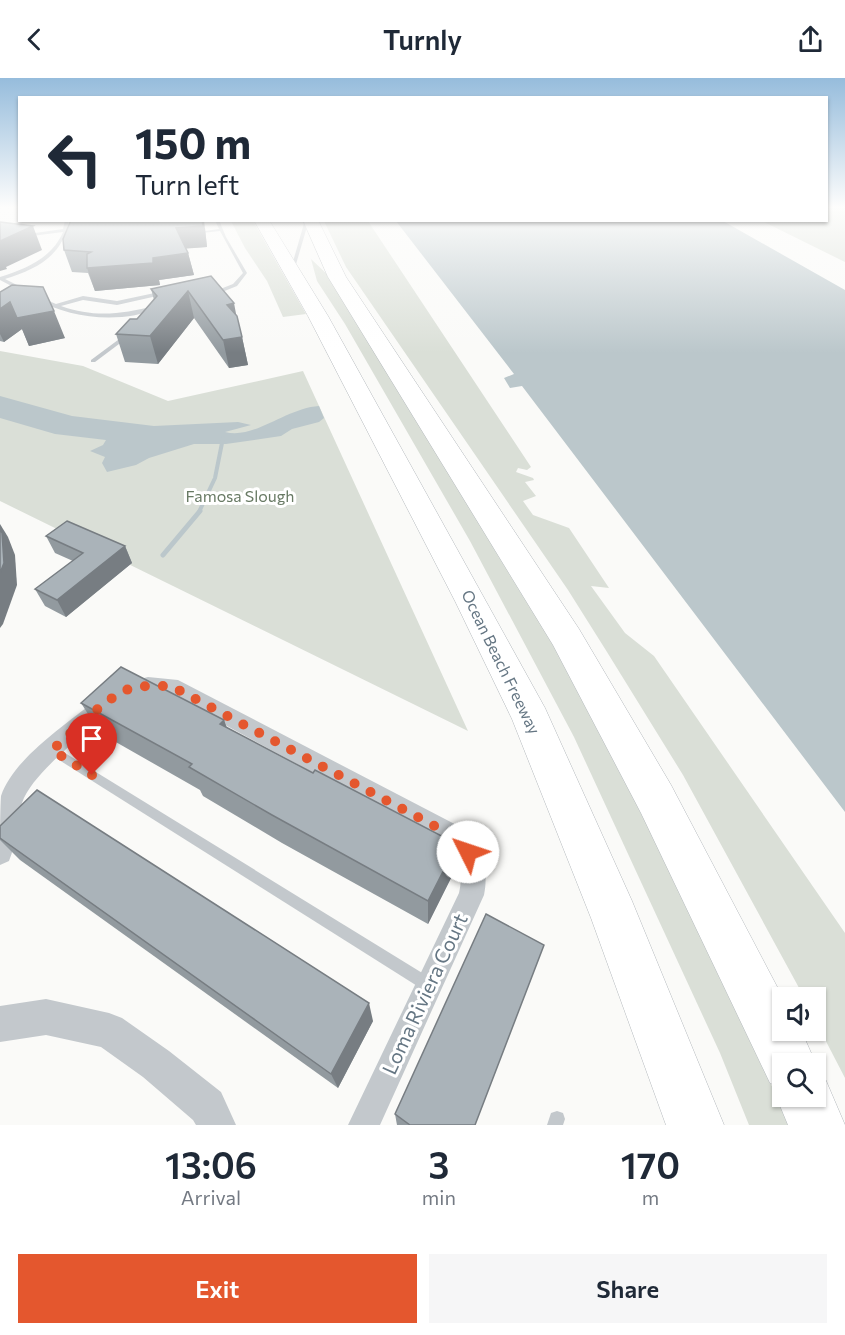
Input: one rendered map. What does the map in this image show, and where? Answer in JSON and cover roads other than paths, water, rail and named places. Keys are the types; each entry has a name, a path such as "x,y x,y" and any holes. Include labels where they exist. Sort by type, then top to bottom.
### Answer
{"highway":[{"name":"Ocean Beach Freeway","path":"283,256 471,601 531,719 615,918 695,1125"},
{"path":"326,256 337,277 567,639 656,799 783,1053"},
{"path":"809,1107 817,1125"}],"street":[{"name":"Loma Riviera Court","path":"0,853 13,795 21,782 52,750 111,699 128,690 148,685 171,686 459,839 474,865 475,881 471,895 364,1125"},
{"path":"0,1024 46,1017 109,1031 156,1064 207,1106 216,1125"}],"lane":[{"path":"1,279 49,256"},
{"path":"200,297 229,289 244,277 245,273 235,256"},
{"path":"292,271 297,256"},
{"path":"1,279 28,293"},
{"path":"55,306 83,298 117,303 176,290"},
{"path":"165,292 171,297"},
{"path":"37,298 87,316 129,314 158,307"},
{"path":"129,314 133,321"},
{"path":"93,361 136,328"},
{"path":"52,750 430,986"}],"waterway":[{"path":"199,512 215,478 223,438"},
{"path":"163,555 200,511"}],"park label":[{"name":"Famosa Slough","path":"240,496"}]}
